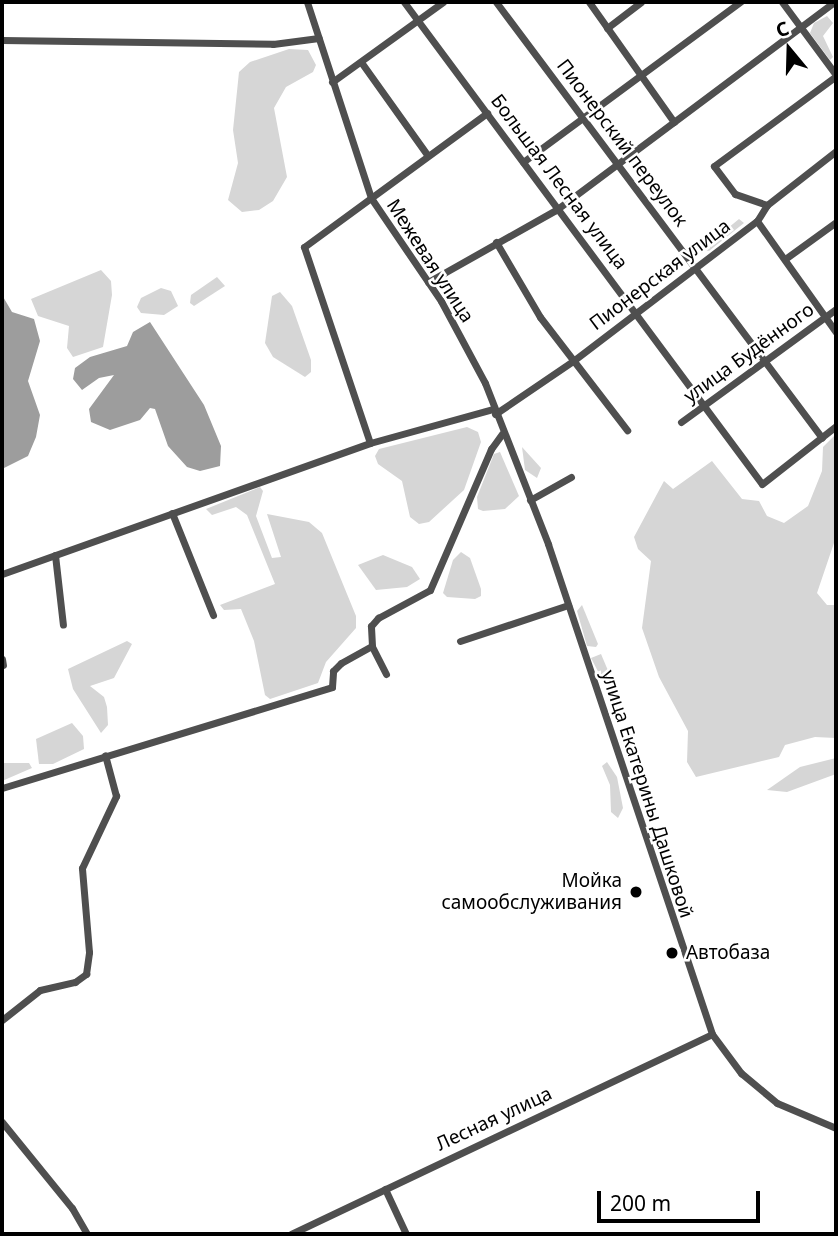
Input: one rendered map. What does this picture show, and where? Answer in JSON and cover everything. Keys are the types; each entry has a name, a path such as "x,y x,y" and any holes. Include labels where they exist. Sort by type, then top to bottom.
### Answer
{"street":[{"name":"Межевая улица","path":"307,2 371,198 428,282 480,373 494,412"},
{"name":"Большая Лесная улица","path":"404,2 556,210 706,404 762,484 822,438"},
{"path":"332,82 443,2"},
{"name":"Пионерский переулок","path":"496,2 822,438"},
{"path":"589,2 674,122"},
{"path":"607,28 641,2"},
{"path":"523,162 740,2"},
{"path":"767,205 735,194 714,166 836,75 782,2"},
{"path":"428,282 556,210 834,2"},
{"path":"2,40 273,44 319,38"},
{"path":"361,62 428,156"},
{"path":"370,443 304,247 487,113"},
{"name":"Пионерская улица","path":"2,574 370,443 494,412 573,361 638,313 757,221 767,205 836,151"},
{"path":"757,221 836,332"},
{"path":"785,259 836,222"},
{"path":"496,242 573,361 627,430"},
{"name":"улица Будённого","path":"681,422 767,363 836,309"},
{"name":"улица Екатерины Дашковой","path":"494,412 530,500 568,605 712,1034 734,1066 777,1103 836,1128"},
{"path":"822,438 836,426"},
{"path":"386,674 372,646 371,626 378,618 430,590 491,449 502,434"},
{"path":"530,500 571,477"},
{"path":"172,513 213,615"},
{"path":"55,555 63,625"},
{"path":"460,641 568,605"},
{"path":"2,788 332,687 333,671 341,663 372,646"},
{"path":"2,1020 40,990 75,982 86,974 89,952 82,868 116,796 105,755"},
{"name":"Лесная улица","path":"291,1234 712,1034"},
{"path":"2,1122 72,1208 87,1234"},
{"path":"385,1189 406,1234"}],"shaded area":[{"path":"827,16 833,23 823,36 833,57 830,60 810,33 814,23"},
{"path":"289,49 308,50 316,65 313,72 286,87 274,108 287,177 273,201 259,210 242,212 228,200 238,163 233,130 239,72 250,62"},
{"path":"739,219 744,223 709,251 699,249 698,241 706,246"},
{"path":"101,270 111,281 112,295 103,347 73,357 67,348 69,326 38,316 31,299"},
{"path":"217,277 225,286 194,306 190,303 191,295"},
{"path":"161,288 171,291 178,306 164,315 141,313 137,307 141,298"},
{"path":"280,292 292,306 311,360 311,372 305,377 273,357 265,343 272,296"},
{"path":"2,295 12,312 34,319 40,341 28,381 40,415 36,437 28,456 2,469"},
{"path":"150,322 204,405 221,446 220,466 200,471 187,467 168,446 155,409 150,408 140,420 110,430 91,422 89,409 114,375 99,378 82,390 73,379 75,368 90,357 127,346 133,332"},
{"path":"467,427 478,432 481,442 464,490 429,522 419,524 410,517 402,481 378,464 375,456 379,449"},
{"path":"836,434 835,540 817,593 827,605 836,605 836,738 815,737 785,745 779,757 696,777 687,762 688,731 659,677 642,628 651,561 638,549 634,537 664,481 673,489 712,461 742,499 759,501 767,516 784,523 808,506 822,471 823,447"},
{"path":"522,447 541,468 537,478 525,470"},
{"path":"500,452 519,496 505,509 483,511 478,509 477,497 494,454"},
{"path":"260,487 263,491 256,516 272,558 281,557 267,514 309,522 322,533 356,616 356,628 326,662 318,683 270,699 265,695 254,641 241,609 224,610 220,605 275,584 247,515 236,507 212,515 206,509"},
{"path":"461,552 470,558 481,589 481,596 475,599 447,597 443,593 453,560"},
{"path":"383,555 412,567 420,579 407,587 376,590 358,565"},
{"path":"582,605 598,644 596,647 587,646 577,611"},
{"path":"127,641 132,644 114,678 90,686 104,697 107,707 108,725 101,733 73,689 68,669"},
{"path":"601,654 612,680 605,685 591,658"},
{"path":"72,723 83,736 84,749 53,764 39,764 36,739"},
{"path":"836,758 836,774 787,792 767,790 800,767"},
{"path":"607,762 617,777 623,808 618,818 611,812 610,785 602,766"},
{"path":"2,763 29,763 32,768 2,781"}],"place":[{"name":"Мойка самообслуживания","path":"636,892"},
{"name":"Автобаза","path":"672,953"}]}
